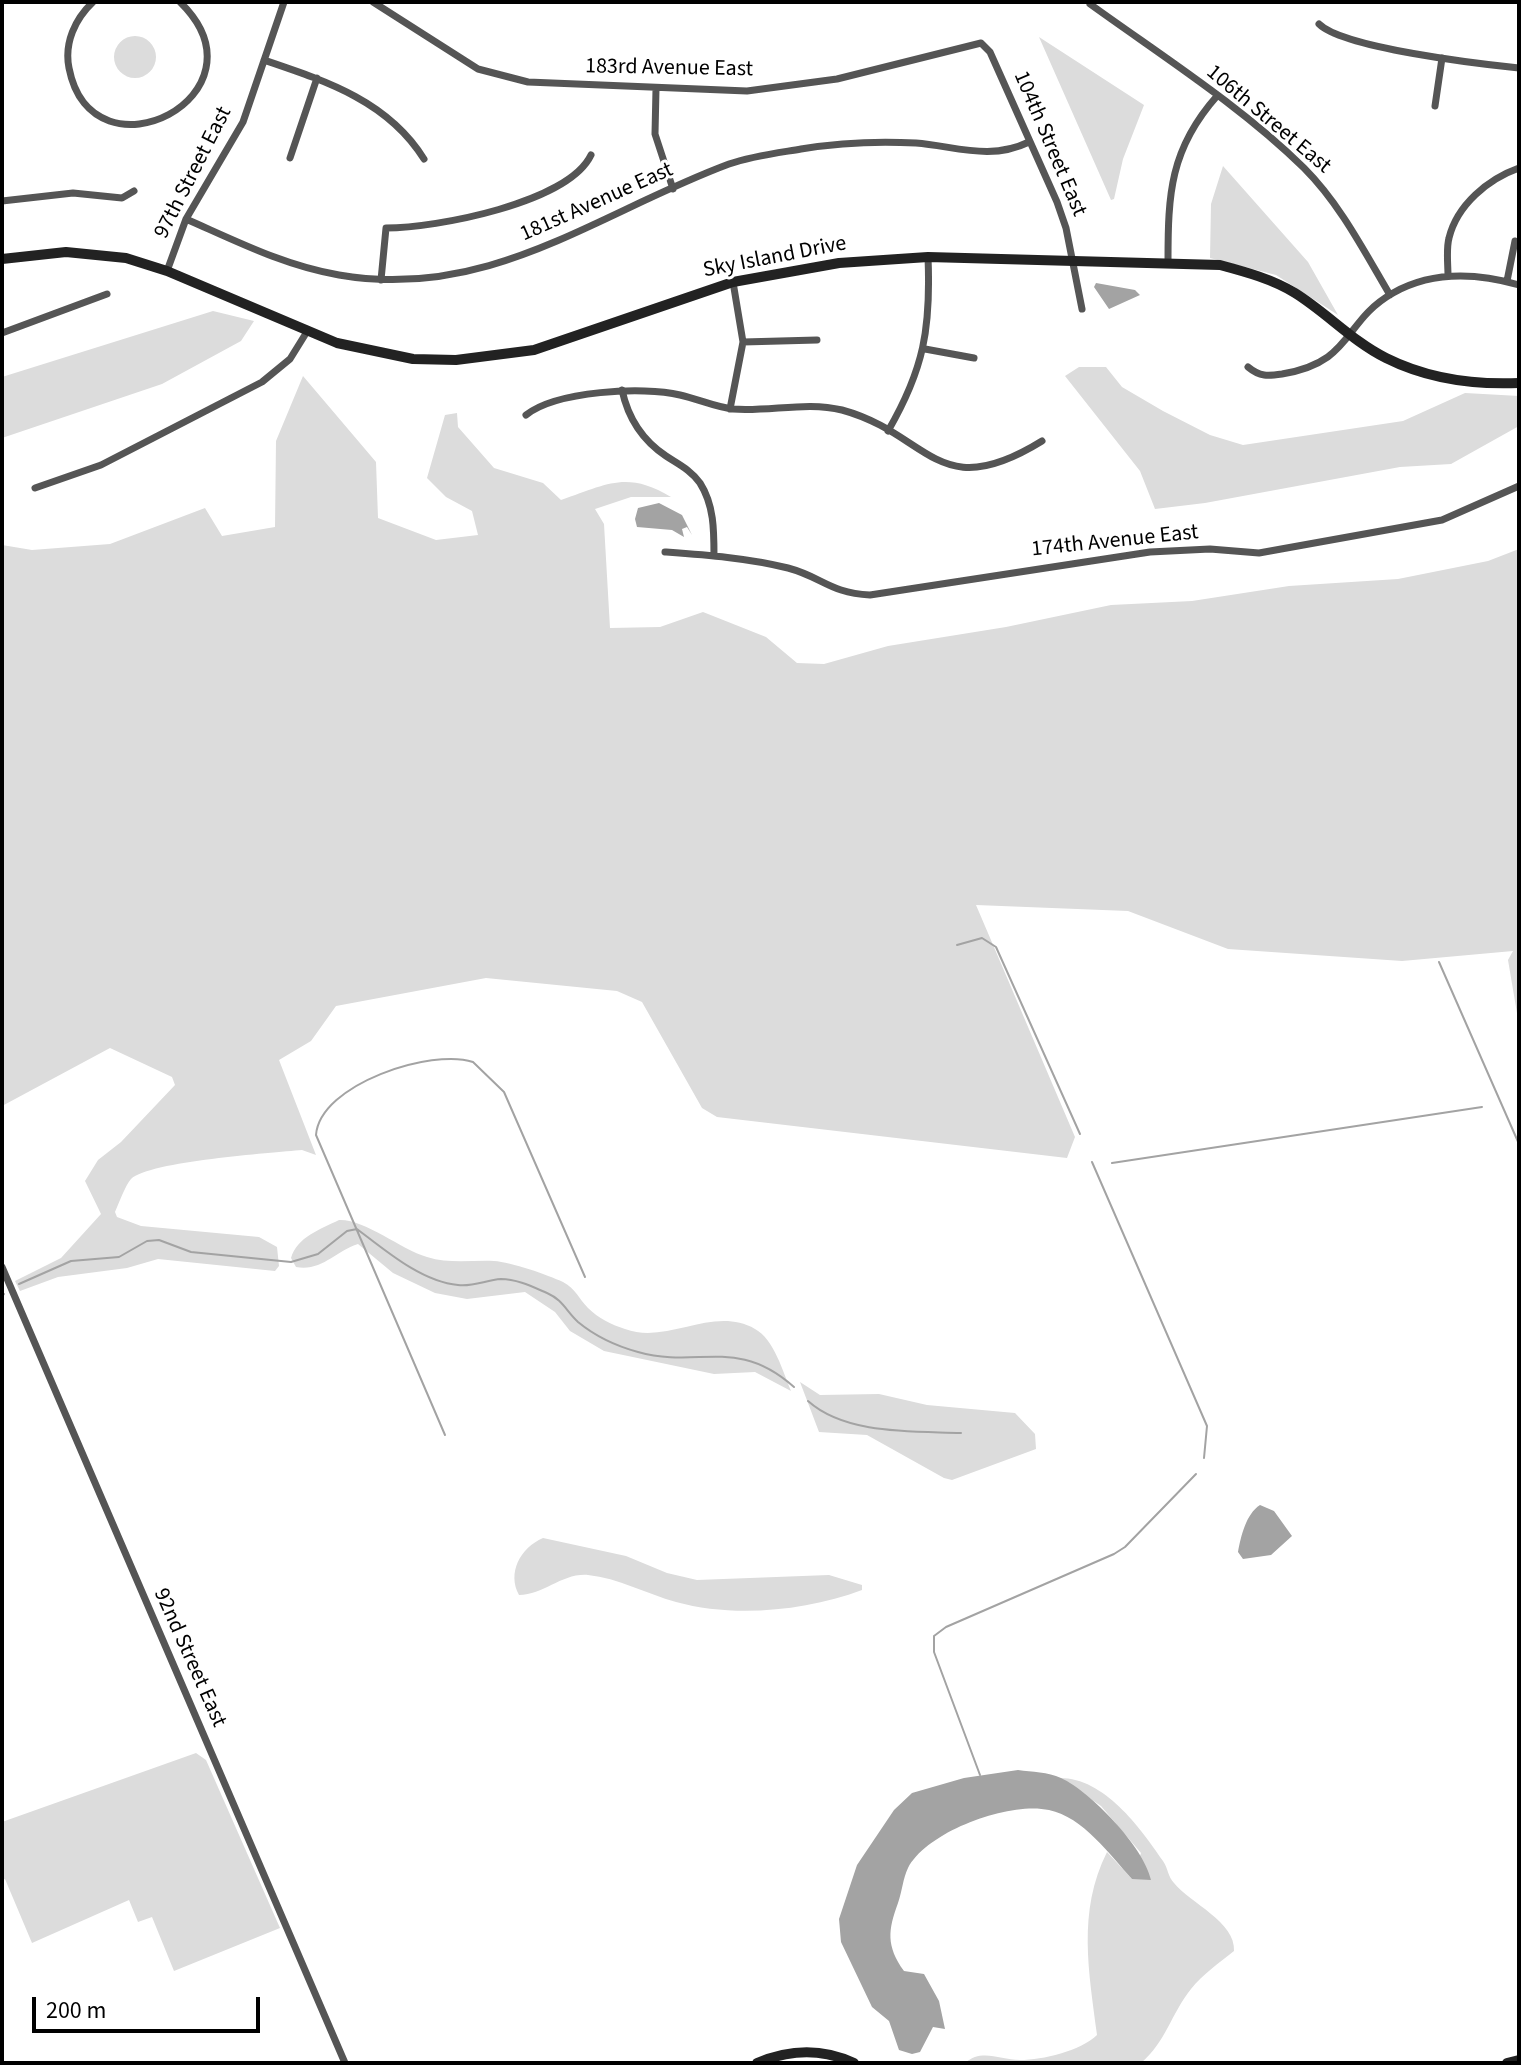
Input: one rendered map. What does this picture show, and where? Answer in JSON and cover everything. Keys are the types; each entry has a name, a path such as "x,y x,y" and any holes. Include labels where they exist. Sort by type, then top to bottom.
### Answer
{"street":[{"path":"93,2 79,18 70,37 68,61 73,82 95,111 114,121 137,125 156,123 176,113 200,85 206,58 203,37 194,18 180,2"},
{"name":"97th Street East","path":"167,271 186,219 236,136 284,2"},
{"name":"183rd Avenue East","path":"373,2 464,61 495,75 528,82 730,92 837,79 981,43"},
{"name":"106th Street East","path":"1090,4 1217,96 1318,183 1345,219 1390,295"},
{"path":"1319,24 1337,36 1442,58 1519,68"},
{"name":"104th Street East","path":"981,43 990,52 1057,202 1082,309"},
{"path":"1435,106 1442,58"},
{"path":"264,60 317,78 370,105 410,137 424,159"},
{"path":"290,158 317,78"},
{"path":"656,89 657,142 673,189"},
{"path":"1168,261 1169,191 1175,168 1186,138 1217,96"},
{"name":"181st Avenue East","path":"186,219 289,262 339,275 381,280 452,276 501,264 730,164 806,148 898,142 985,152 1029,142"},
{"path":"381,280 386,228 451,223 499,210 578,173 591,155"},
{"path":"1448,276 1448,240 1463,210 1494,180 1519,168"},
{"path":"2,201 73,193 122,198 134,191"},
{"path":"1507,281 1515,241"},
{"name":"Sky Island Drive","path":"2,259 87,252 126,258 167,271 337,343 399,357 487,359 534,350 733,282 839,263 928,257 1168,261 1220,265 1275,282 1296,293 1350,336 1386,358 1438,377 1485,384 1519,383"},
{"path":"888,431 910,393 925,349 929,318 928,257"},
{"path":"1248,367 1267,376 1305,370 1322,363 1350,336 1364,316 1390,295 1411,285 1448,276 1507,281 1519,285"},
{"path":"730,409 743,342 733,282"},
{"path":"2,333 107,294"},
{"path":"35,488 101,465 262,382 290,359 308,330"},
{"path":"743,342 817,340"},
{"path":"925,349 974,358"},
{"path":"622,390 631,419 650,445 690,471 700,483 711,510 714,556"},
{"path":"526,415 543,404 622,390 678,394 730,409 825,408 862,417 925,456 962,467 1002,462 1042,441"},
{"name":"174th Avenue East","path":"665,552 714,556 791,569 837,592 870,595 1150,552 1210,549 1259,553 1442,520 1519,486"},
{"name":"92nd Street East","path":"2,1267 345,2063"},
{"path":"757,2063 780,2054 807,2052 824,2053 854,2063"},
{"path":"1507,2063 1519,2060"}],"shaded area":[{"path":"135,36 150,42 156,57 150,72 135,78 120,72 114,57 120,42"},
{"path":"1039,37 1144,105 1123,159 1114,199 1111,200"},
{"path":"1223,166 1308,262 1338,315 1276,275 1210,258 1211,204"},
{"path":"1096,283 1135,290 1140,295 1109,309 1094,287"},
{"path":"213,311 254,321 241,341 162,384 2,438 2,377"},
{"path":"1079,367 1106,367 1122,387 1163,411 1210,435 1243,445 1403,421 1465,393 1519,396 1519,426 1451,464 1400,467 1205,503 1155,509 1140,471 1065,376"},
{"path":"303,376 376,462 378,518 436,540 478,535 472,511 446,497 427,478 445,415 457,413 458,427 494,468 543,483 561,500 604,485 628,482 671,497 631,497 595,509 604,524 610,628 660,627 703,612 766,637 797,663 824,664 888,646 1006,627 1111,605 1192,601 1289,586 1398,579 1488,561 1519,549 1519,1025 1508,960 1513,951 1402,961 1228,949 1128,911 976,905 1075,1137 1067,1158 717,1117 702,1108 642,1002 617,991 486,978 336,1006 311,1041 279,1060 316,1155 302,1150 161,1167 131,1179 124,1190 115,1212 117,1217 141,1226 259,1237 277,1247 279,1266 275,1271 158,1259 127,1268 58,1277 20,1291 15,1281 61,1258 101,1214 85,1181 98,1160 121,1142 175,1085 172,1077 110,1048 2,1106 2,545 32,550 110,544 205,508 222,536 275,527 276,441"},
{"path":"659,503 682,515 692,535 687,527 682,529 684,537 672,530 637,527 635,519 638,508"},
{"path":"339,1220 360,1224 427,1257 501,1262 548,1276 571,1288 596,1315 625,1329 641,1333 658,1332 723,1321 755,1329 768,1340 791,1391 755,1372 714,1374 604,1351 570,1331 555,1312 525,1292 467,1299 435,1293 393,1273 358,1244 321,1264 296,1267 291,1258 298,1244 310,1234"},
{"path":"800,1382 820,1395 879,1394 927,1405 1015,1413 1035,1434 1036,1449 952,1480 944,1478 867,1435 819,1432"},
{"path":"1260,1505 1274,1511 1292,1536 1271,1555 1243,1559 1238,1552 1243,1532 1251,1514"},
{"path":"543,1538 626,1556 667,1573 697,1580 829,1575 862,1585 862,1590 817,1603 746,1611 676,1602 610,1579 588,1575 570,1577 537,1592 519,1595 514,1578 518,1562 528,1548"},
{"path":"196,1753 206,1760 280,1928 174,1971 152,1917 138,1922 129,1900 32,1943 5,1879 2,1880 2,1822"},
{"path":"1018,1770 1056,1776 1087,1795 1127,1837 1151,1880 1132,1879 1084,1829 1073,1820 1049,1810 1033,1808 992,1815 951,1831 933,1842 908,1868 890,1938 894,1954 904,1971 924,1974 939,2001 945,2029 933,2027 920,2052 912,2054 899,2050 889,2021 872,2007 841,1942 839,1919 857,1865 894,1810 912,1793 964,1778"},
{"path":"1060,1778 1091,1786 1119,1807 1154,1848 1174,1883 1228,1931 1234,1951 1191,1989 1157,2046 1141,2063 965,2063 985,2055 1020,2060 1050,2056 1081,2046 1097,2035 1088,1942 1092,1897 1107,1852 1132,1879 1141,1853 1101,1806"}],"waterway":[{"path":"957,945 982,938 996,947 1080,1134"},
{"path":"1439,962 1519,1144"},
{"path":"445,1435 316,1135 322,1117 336,1100 357,1086 406,1065 432,1060 473,1062 504,1092 585,1277"},
{"path":"1112,1163 1482,1107"},
{"path":"1092,1162 1207,1426 1204,1458"},
{"path":"19,1284 71,1261 119,1257 147,1241 159,1240 191,1252 291,1262 318,1254 347,1231 357,1229 405,1264 431,1278 464,1285 501,1279 519,1282 552,1296 585,1327 622,1347 660,1356 736,1358 754,1362 794,1387"},
{"path":"808,1401 824,1412 860,1426 961,1433"},
{"path":"980,1775 934,1652 934,1636 946,1627 1114,1554 1125,1547 1196,1474"}]}
